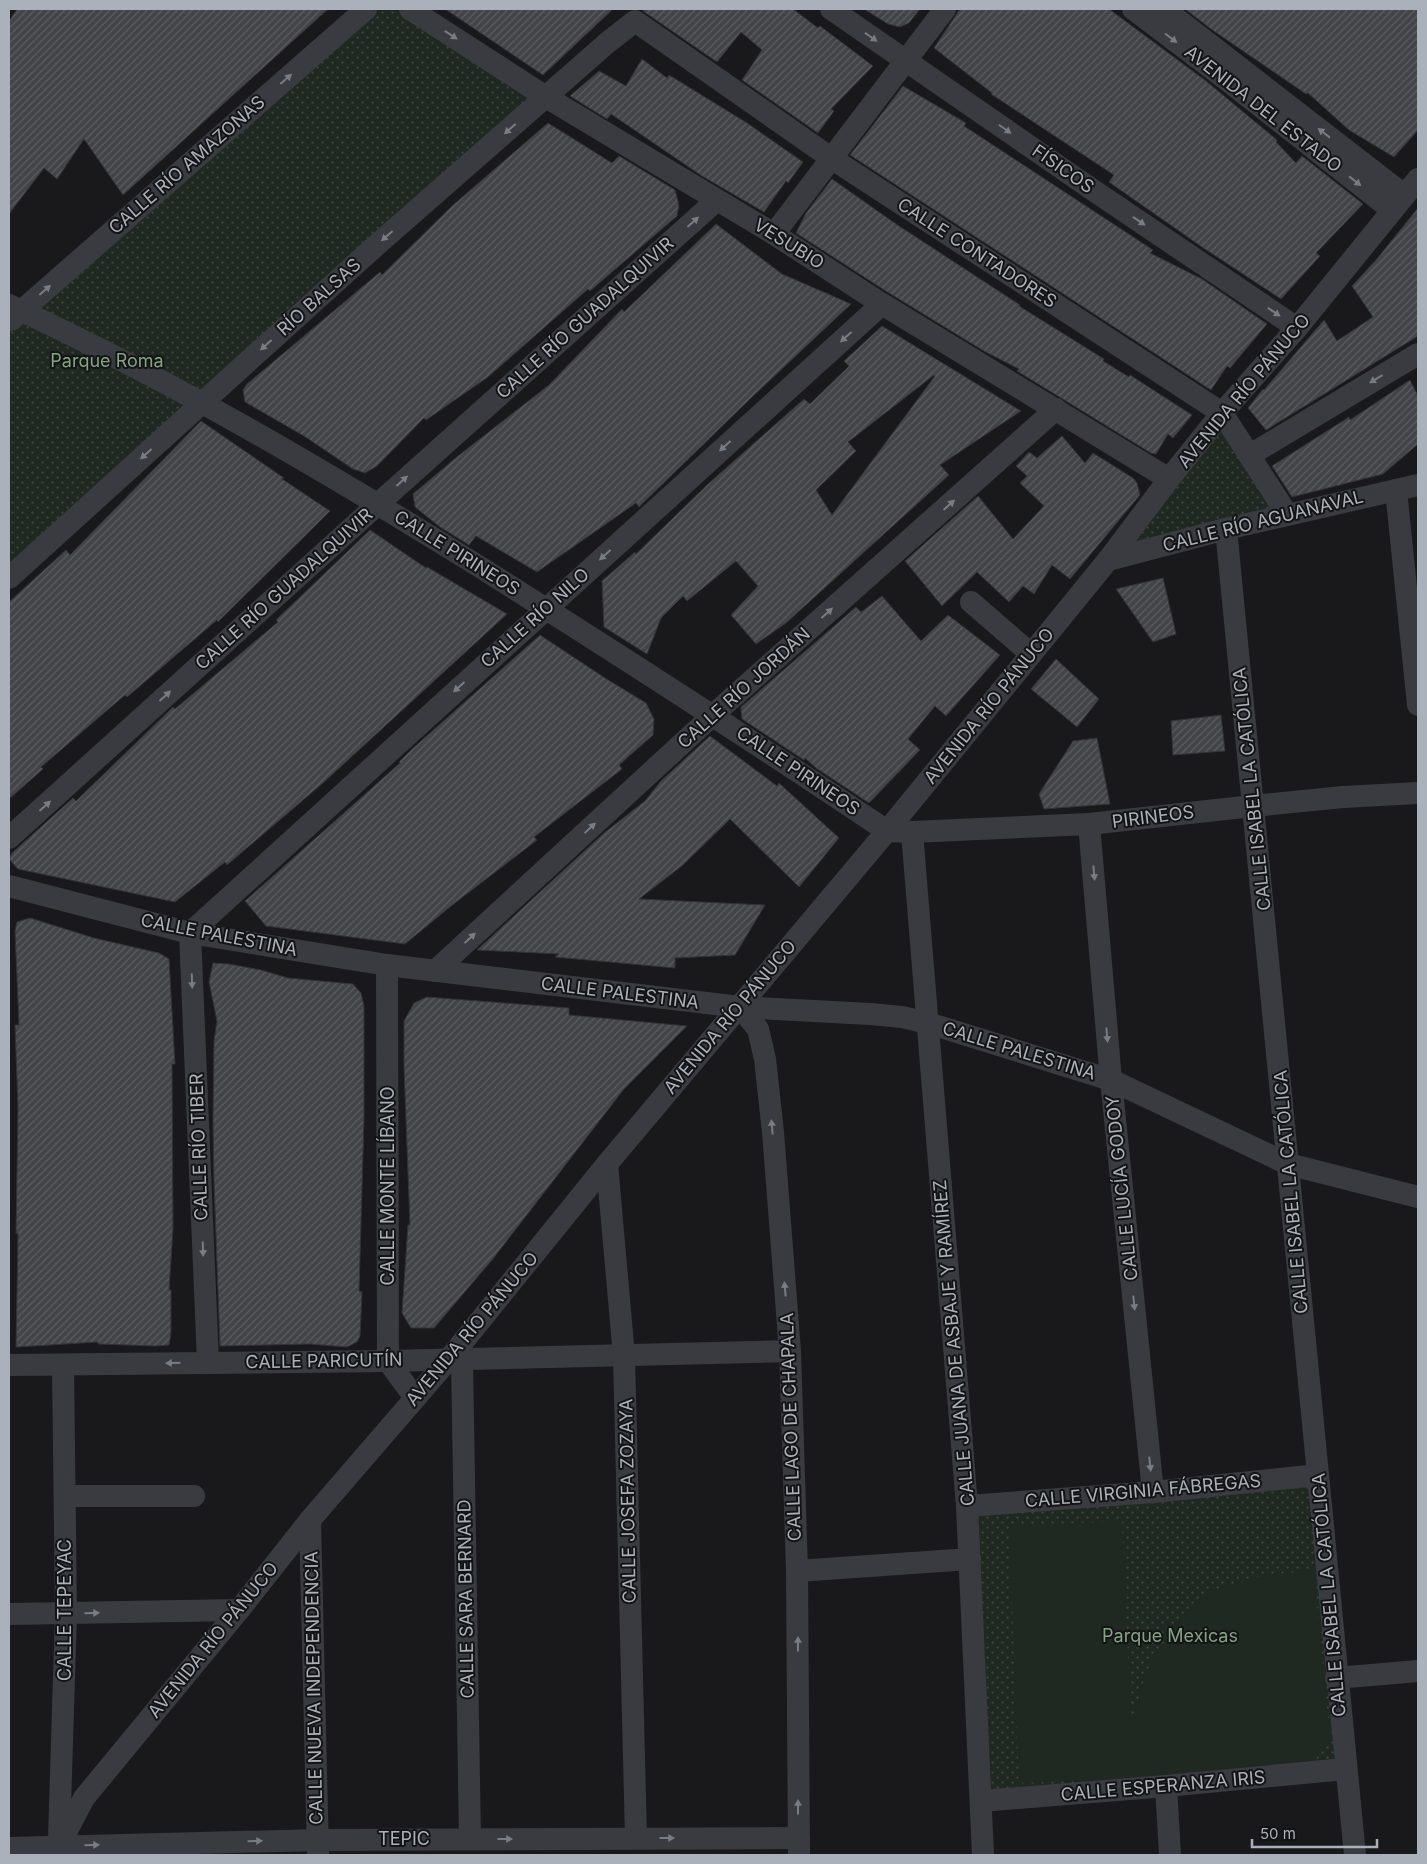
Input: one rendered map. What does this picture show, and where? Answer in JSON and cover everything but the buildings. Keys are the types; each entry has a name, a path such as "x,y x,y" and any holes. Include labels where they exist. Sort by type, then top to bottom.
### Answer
{"street":[{"name":"CALLE RÍO AMAZONAS","path":"13,313 366,9"},
{"name":"VESUBIO","path":"410,9 546,97 774,234 882,304 1170,479"},
{"name":"FÍSICOS","path":"831,9 1297,328"},
{"path":"774,234 945,9"},
{"name":"AVENIDA DEL ESTADO","path":"1132,9 1228,81 1405,194"},
{"name":"AVENIDA DEL ESTADO","path":"1164,9 1405,194"},
{"name":"RÍO BALSAS","path":"9,578 371,250 634,22"},
{"name":"CALLE CONTADORES","path":"634,22 831,158 1222,413 1287,514"},
{"name":"AVENIDA RÍO PÁNUCO","path":"55,1852 84,1798 239,1610 310,1520 415,1398 455,1359 607,1164 887,831 1108,560 1222,413 1297,328 1405,194"},
{"name":"CALLE RÍO GUADALQUIVIR","path":"9,838 717,200"},
{"name":"CALLE RÍO NILO","path":"190,933 882,304"},
{"name":"CALLE PIRINEOS","path":"13,313 202,402 378,504 546,608 713,715 887,831"},
{"path":"1250,455 1418,354"},
{"name":"CALLE RÍO JORDÁN","path":"434,971 713,715 1056,409"},
{"name":"CALLE RÍO AGUANAVAL","path":"1108,560 1287,514 1418,485"},
{"path":"1396,490 1418,705"},
{"name":"CALLE ISABEL LA CATÓLICA","path":"1226,529 1336,1678 1355,1855"},
{"path":"971,602 1031,654"},
{"name":"PIRINEOS","path":"887,831 912,832 1090,824 1343,797 1418,793"},
{"name":"CALLE LUCÍA GODOY","path":"1090,824 1111,1080 1153,1492"},
{"name":"CALLE JUANA DE ASBAJE Y RAMÍREZ","path":"912,832 967,1506 983,1855"},
{"name":"CALLE PALESTINA","path":"9,886 190,933 387,966 740,1007 902,1017 928,1023 1111,1080 1288,1164 1418,1196"},
{"name":"CALLE RÍO TIBER","path":"190,933 208,1362"},
{"name":"CALLE MONTE LÍBANO","path":"387,966 388,1361"},
{"name":"CALLE LAGO DE CHAPALA","path":"740,1007 758,1029 765,1059 773,1132 790,1351 797,1571 799,1847"},
{"name":"CALLE JOSEFA ZOZAYA","path":"607,1164 624,1356 636,1838"},
{"name":"CALLE PARICUTÍN","path":"9,1365 388,1361 790,1351"},
{"name":"CALLE SARA BERNARD","path":"455,1359 470,1839"},
{"path":"388,1361 415,1398"},
{"name":"CALLE TEPEYAC","path":"55,1852 66,1614 63,1365"},
{"name":"CALLE VIRGINIA FÁBREGAS","path":"967,1506 1153,1492 1318,1475"},
{"path":"65,1496 194,1496"},
{"name":"CALLE NUEVA INDEPENDENCIA","path":"310,1520 318,1848"},
{"path":"797,1571 970,1559"},
{"path":"9,1614 239,1610"},
{"path":"1336,1678 1418,1671"},
{"name":"CALLE ESPERANZA IRIS","path":"981,1801 1345,1769"},
{"path":"1166,1786 1170,1855"},
{"name":"TEPIC","path":"9,1848 55,1852 318,1848 470,1839 558,1847 636,1838 799,1847"}],"green space":[{"name":"Parque Roma","path":"369,9 408,9 546,97 9,578 9,322"},
{"path":"1222,413 1287,514 1108,560"},
{"name":"Parque Mexicas","path":"1318,1475 1345,1769 981,1801 967,1506"},
{"path":"1122,1521 1131,1724 1141,1688 1154,1657 1186,1613 1210,1592 1256,1577 1314,1570 1330,1741 1312,1763 1133,1779 1019,1783 1009,1526"}]}
